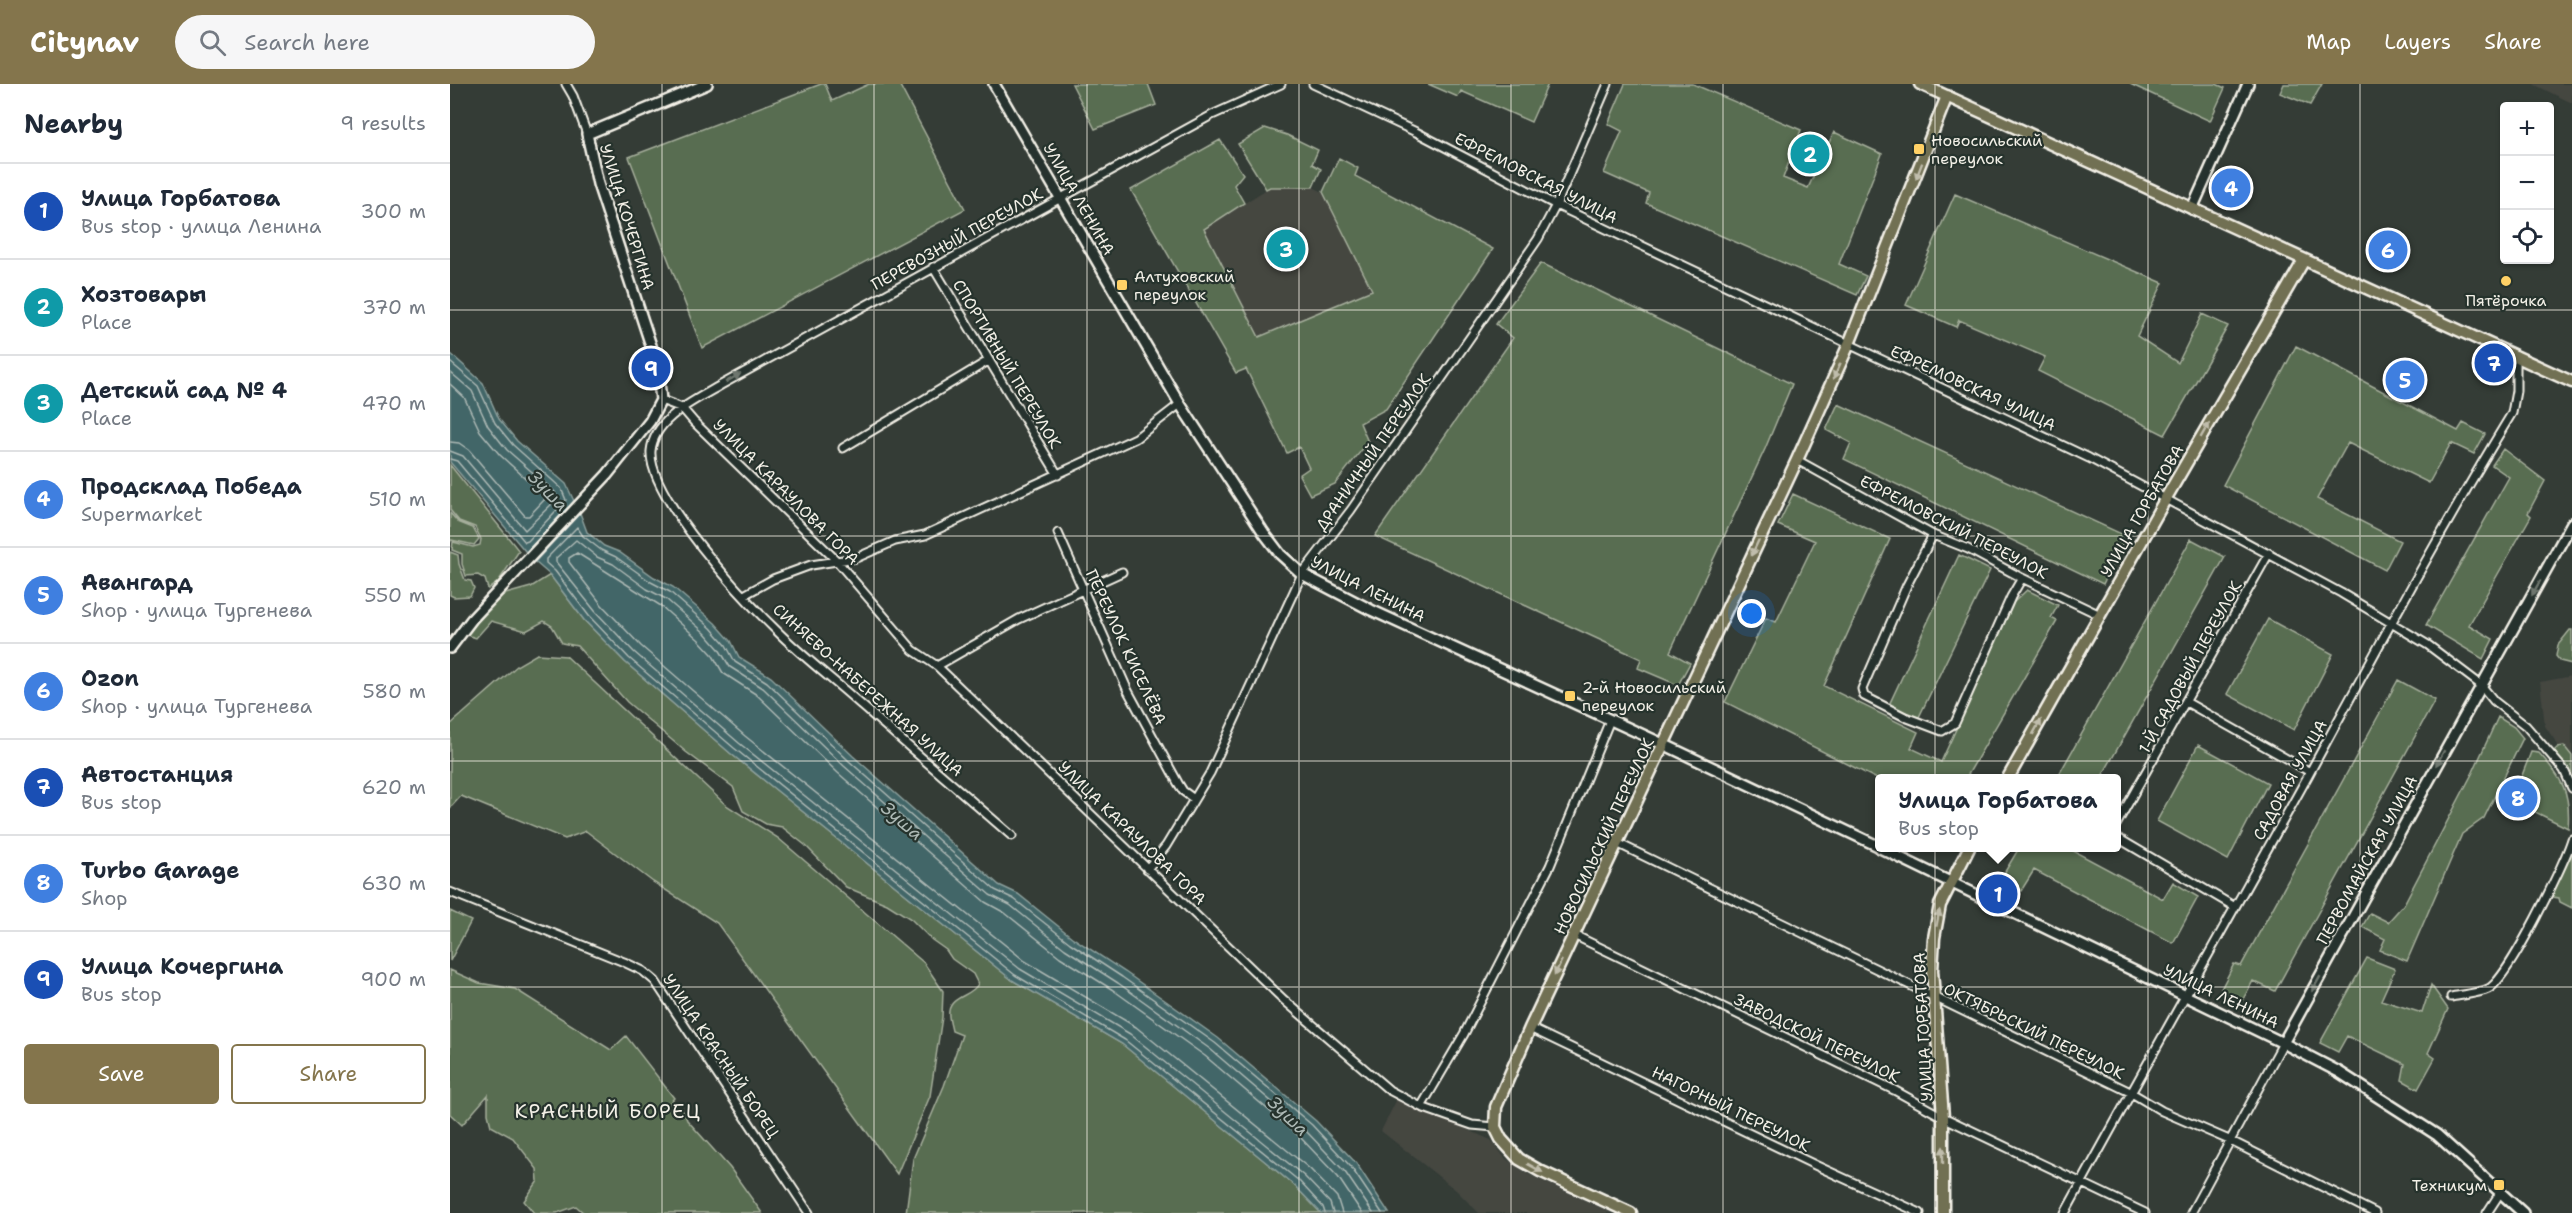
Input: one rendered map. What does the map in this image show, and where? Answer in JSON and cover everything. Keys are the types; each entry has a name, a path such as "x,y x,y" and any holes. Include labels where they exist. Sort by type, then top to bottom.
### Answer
{"main road":[{"name":"УЛИЦА КОЧЕРГИНА","path":"661,400 657,364 598,184 587,134 707,84"},
{"name":"УЛИЦА ЛЕНИНА","path":"994,84 1180,404 1264,533 1280,554 1302,574 1371,610 1875,845"},
{"path":"1920,84 2572,382"},
{"path":"2192,210 2248,84"},
{"name":"НОВОСИЛЬСКИЙ ПЕРЕУЛОК","path":"1495,1127 1496,1107 1530,1028 1797,460 1849,344 1947,96"},
{"name":"УЛИЦА ГОРБАТОВА","path":"2010,774 2304,260"},
{"path":"450,648 472,619 607,475 650,421 661,400"},
{"name":"ПЕРВОМАЙСКАЯ УЛИЦА","path":"2283,1042 2572,523"},
{"name":"УЛИЦА ЛЕНИНА","path":"1890,852 2283,1042 2339,1072 2437,1135 2523,1213"},
{"name":"УЛИЦА ГОРБАТОВА","path":"1942,1213 1943,1118 1932,970 1937,921 1950,881 1967,852"},
{"path":"1495,1127 1509,1150 1519,1159 1631,1213"}],"street":[{"path":"566,84 587,134"},
{"name":"ПЕРЕВОЗНЫЙ ПЕРЕУЛОК","path":"682,408 933,267 1212,115 1281,84"},
{"name":"ЕФРЕМОВСКАЯ УЛИЦА","path":"1313,84 1416,132 1556,205 2089,458 2269,553 2444,656 2481,685 2494,701 2526,726 2564,770 2572,788"},
{"name":"ДРАНИЧНЫЙ ПЕРЕУЛОК","path":"1146,868 1166,846 1210,773 1302,574 1351,510 1484,314 1517,272 1538,239 1556,205 1608,84"},
{"name":"СПОРТИВНЫЙ ПЕРЕУЛОК","path":"933,267 1058,476"},
{"name":"САДОВАЯ УЛИЦА","path":"2065,1213 2391,624 2512,413 2516,391 2516,355"},
{"path":"843,448 988,361"},
{"name":"УЛИЦА КАРАУЛОВА ГОРА","path":"661,400 682,408 726,454 836,560 913,650 937,666 1284,1000 1389,1090 1421,1107 1472,1125 1495,1127"},
{"path":"744,595 773,579 811,565 856,558 895,541 925,535 1058,476 1136,438 1180,404"},
{"name":"СИНЯЕВО-НАБЕРЕЖНАЯ УЛИЦА","path":"682,408 664,424 654,438 651,453 653,466 672,507 690,535 776,630 1012,836"},
{"name":"ЕФРЕМОВСКИЙ ПЕРЕУЛОК","path":"1797,460 1933,535 1968,549 2100,615"},
{"name":"ПЕРЕУЛОК КИСЕЛЁВА","path":"1058,533 1128,691 1178,783 1183,791 1194,799"},
{"path":"1933,535 1906,585 1862,689 1864,696 1905,717 1942,731 1955,723 2011,597 2022,578"},
{"name":"1-Й САДОВЫЙ ПЕРЕУЛОК","path":"2121,816 2269,553"},
{"path":"937,666 1018,619 1085,591 1122,572"},
{"path":"2186,702 2310,772"},
{"path":"1421,1107 1464,1034 1550,866 1610,720"},
{"path":"2451,998 2488,989 2500,977 2528,932 2572,839"},
{"path":"2121,840 2235,908"},
{"name":"ОКТЯБРЬСКИЙ ПЕРЕУЛОК","path":"1617,843 2375,1213"},
{"name":"УЛИЦА КРАСНЫЙ БОРЕЦ","path":"450,892 644,971 655,981 809,1213"},
{"name":"ЗАВОДСКОЙ ПЕРЕУЛОК","path":"1574,935 1894,1090 1943,1118 2082,1181 2145,1213"},
{"name":"НАГОРНЫЙ ПЕРЕУЛОК","path":"1530,1028 1920,1213"},
{"name":"ПЕРВОМАЙСКАЯ УЛИЦА","path":"2191,1213 2283,1042"},
{"path":"2487,1213 2500,1193"}],"shaded area":[{"path":"2533,84 2572,84 2572,103"},
{"path":"1270,187 1313,187 1323,192 1372,290 1259,338 1203,229"},
{"path":"2572,676 2572,766 2545,726 2540,682"},
{"path":"1397,1099 1491,1140 1505,1158 1528,1174 1612,1213 1479,1213 1457,1191 1381,1131"}],"green space":[{"path":"825,84 832,101 869,84 899,84 965,209 702,348 629,157"},
{"path":"1072,84 1148,84 1156,105 1095,129"},
{"path":"1428,84 1548,84 1531,122 1461,91 1458,97"},
{"path":"1625,84 1693,84 1801,130 1783,178 1808,188 1834,132 1882,154 1839,264 1866,276 1857,295 1646,203 1649,193 1604,173 1622,131 1608,124"},
{"path":"2130,84 2216,84 2225,88 2210,121"},
{"path":"2284,84 2322,84 2310,105 2280,93"},
{"path":"1265,128 1287,135 1318,150 1312,164 1321,169 1313,187 1270,187 1266,189 1238,144"},
{"path":"1220,140 1243,174 1234,185 1244,203 1204,229 1259,337 1372,290 1323,192 1339,158 1358,168 1355,176 1493,249 1386,409 1360,423 1368,442 1335,484 1310,495 1299,475 1309,468 1299,447 1287,453 1246,369 1236,373 1131,190"},
{"path":"1955,194 2163,283 2137,336 2178,363 2202,314 2228,326 2165,435 2038,371 2045,357 1959,320 1956,327 1906,305"},
{"path":"1541,263 1792,384 1765,449 1670,652 1690,663 1678,685 1638,668 1641,659 1375,536 1513,338 1496,324"},
{"path":"2296,346 2458,431 2463,423 2485,434 2474,454 2451,443 2429,483 2348,443 2317,499 2400,541 2385,570 2223,485"},
{"path":"1838,404 2126,536 2103,584 1844,459 1851,443 1826,430"},
{"path":"2503,449 2545,481 2528,513 2531,516 2469,625 2493,639 2483,659 2426,625 2509,477 2492,465"},
{"path":"450,465 519,551 498,582 488,589 485,579 478,575 466,576 462,554 452,550 453,542 473,547 480,545 481,539 475,527 459,521 450,510"},
{"path":"1793,494 1890,539 1824,686 1918,732 1911,748 1941,762 2014,602 2027,590 2058,605 2051,618 2057,621 1968,774 1875,774 1875,778 1725,702 1766,618 1776,622 1815,541 1778,525"},
{"path":"450,513 458,522 473,528 479,539 474,545 451,540 450,543"},
{"path":"2191,539 2225,557 2103,774 2059,774"},
{"path":"450,552 458,555 465,580 471,581 474,588 470,596 450,595"},
{"path":"1959,555 1990,570 1918,719 1889,705"},
{"path":"550,575 584,620 625,662 730,753 1012,980 1122,1044 1295,1186 1321,1213 906,1213 913,1159 944,1086 962,1035 952,1031 949,1011 957,999 978,984 973,974 952,959 946,950 911,919 887,904 846,887 805,845 782,827 766,824 743,811 733,787 686,752 627,702 577,646 562,643 552,626 544,621 526,631 491,621 476,638 467,635 477,618 502,595 531,587"},
{"path":"2268,619 2333,654 2294,730 2227,694"},
{"path":"2572,630 2572,664 2560,661 2556,656 2558,645"},
{"path":"537,654 566,656 726,805 778,838 924,963 943,991 942,1017 930,1096 897,1174 717,923 653,882 586,831 565,839 461,796 450,808 450,725 518,665"},
{"path":"2398,680 2435,700 2275,991 2253,981 2242,1001 2220,991 2234,964 2241,966"},
{"path":"2498,717 2514,727 2523,738 2484,818 2462,834 2407,961 2380,950 2385,939 2362,927 2370,913 2388,922 2404,904 2473,772"},
{"path":"2198,745 2268,783 2228,860 2157,821"},
{"path":"2564,746 2572,756 2572,779 2554,751"},
{"path":"2531,752 2539,753 2554,770 2563,786 2568,805 2568,828 2527,808 2538,787 2521,778"},
{"path":"2572,851 2572,908 2560,902 2559,898 2553,897 2555,886"},
{"path":"2017,852 2075,852 2163,899 2173,882 2198,897 2173,943 2034,870 2021,891 2000,880"},
{"path":"450,911 471,921 450,961"},
{"path":"2367,958 2395,969 2381,1000 2422,1013 2431,985 2448,1009 2428,1053 2435,1058 2418,1089 2402,1080 2405,1064 2347,1036 2338,1052 2320,1043"},
{"path":"450,970 479,983 515,989 611,1050 626,1036 674,1098 669,1104 684,1112 687,1120 730,1168 762,1213 584,1213 576,1206 557,1213 534,1213 524,1201 538,1181 537,1169 513,1138 491,1126 488,1114 488,1095 462,1125 450,1114"}],"water":[{"name":"Зуша","path":"450,353 483,383 499,419 517,441 566,484 574,501 526,552 450,462"},
{"name":"Зуша","path":"580,513 587,532 604,546 619,552 654,577 673,587 715,623 731,641 739,657 771,677 853,756 999,885 1018,894 1073,938 1218,1038 1316,1121 1356,1163 1389,1213 1321,1213 1295,1186 1122,1044 1012,980 730,753 625,662 584,620 550,575 535,562"}],"place":[{"name":"Новосильский переулок","path":"1919,149"},
{"name":"Хозтовары","path":"1810,154"},
{"name":"Продсклад Победа","path":"2231,188"},
{"name":"Детский сад № 4","path":"1286,249"},
{"name":"Ozon","path":"2388,250"},
{"name":"Пятёрочка","path":"2506,281"},
{"name":"Алтуховский переулок","path":"1122,285"},
{"name":"Автостанция","path":"2494,363"},
{"name":"Улица Кочергина","path":"651,368"},
{"name":"Авангард","path":"2405,380"},
{"name":"2-й Новосильский переулок","path":"1570,696"},
{"name":"Turbo Garage","path":"2518,798"},
{"name":"Улица Горбатова","path":"1998,894"},
{"name":"Техникум","path":"2499,1185"}],"district":[{"name":"КРАСНЫЙ БОРЕЦ","path":"608,1111"}]}
